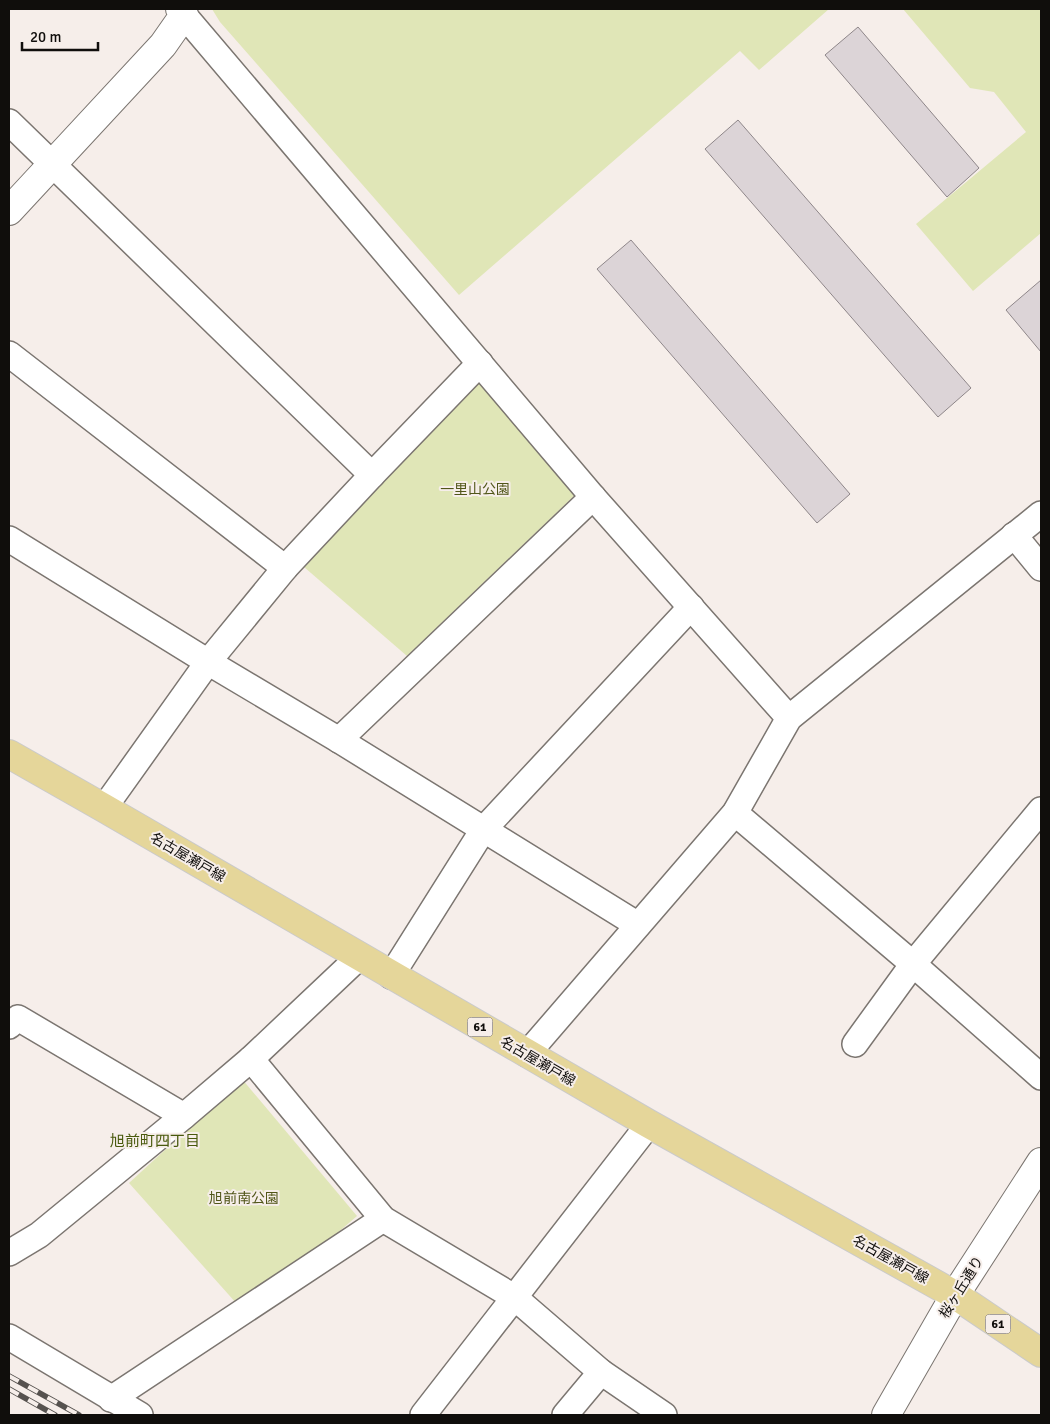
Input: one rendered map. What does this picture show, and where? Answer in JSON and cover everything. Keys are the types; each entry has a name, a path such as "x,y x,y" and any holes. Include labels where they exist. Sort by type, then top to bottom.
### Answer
{"main road":[{"name":"名古屋瀬戸線","path":"9,754 649,1124 955,1295 1041,1353"}],"street":[{"path":"9,211 163,45 182,12 593,497 789,718"},
{"path":"9,122 372,476"},
{"path":"9,354 286,568"},
{"path":"104,808 208,662 286,568 480,363"},
{"path":"339,740 593,497"},
{"path":"527,1054 735,813 789,718 1041,514"},
{"path":"1014,535 1041,568"},
{"path":"9,539 638,925"},
{"path":"391,976 483,830 691,607"},
{"path":"855,1044 913,964 1041,810"},
{"path":"735,813 913,964 1041,1077"},
{"path":"9,1253 38,1236 184,1116 251,1059 359,958"},
{"path":"9,1026 18,1018 184,1116"},
{"path":"251,1059 383,1218 514,1297 601,1372 664,1415"},
{"path":"423,1415 649,1124"},
{"name":"桜ヶ丘通り","path":"886,1415 955,1295 1041,1162"},
{"path":"112,1399 383,1218"},
{"path":"9,1337 140,1415"},
{"path":"565,1415 601,1372"}],"green space":[{"path":"212,9 829,9 759,70 740,51 459,295 220,22"},
{"path":"903,9 1041,9 1041,233 973,291 916,224 1026,132 994,92 970,88"},
{"name":"一里山公園","path":"478,377 578,492 407,656 304,567"},
{"name":"旭前南公園","path":"242,1079 357,1216 245,1313 129,1183"}],"building":[{"path":"858,27 979,168 947,197 825,55"},
{"path":"738,120 971,388 938,417 705,149"},
{"path":"631,240 850,494 817,523 597,269"},
{"path":"1041,280 1041,352 1006,310"}],"railway":[{"path":"9,1376 79,1415"},
{"path":"9,1389 55,1415"}],"district":[{"name":"旭前町四丁目","path":"155,1141"}]}
